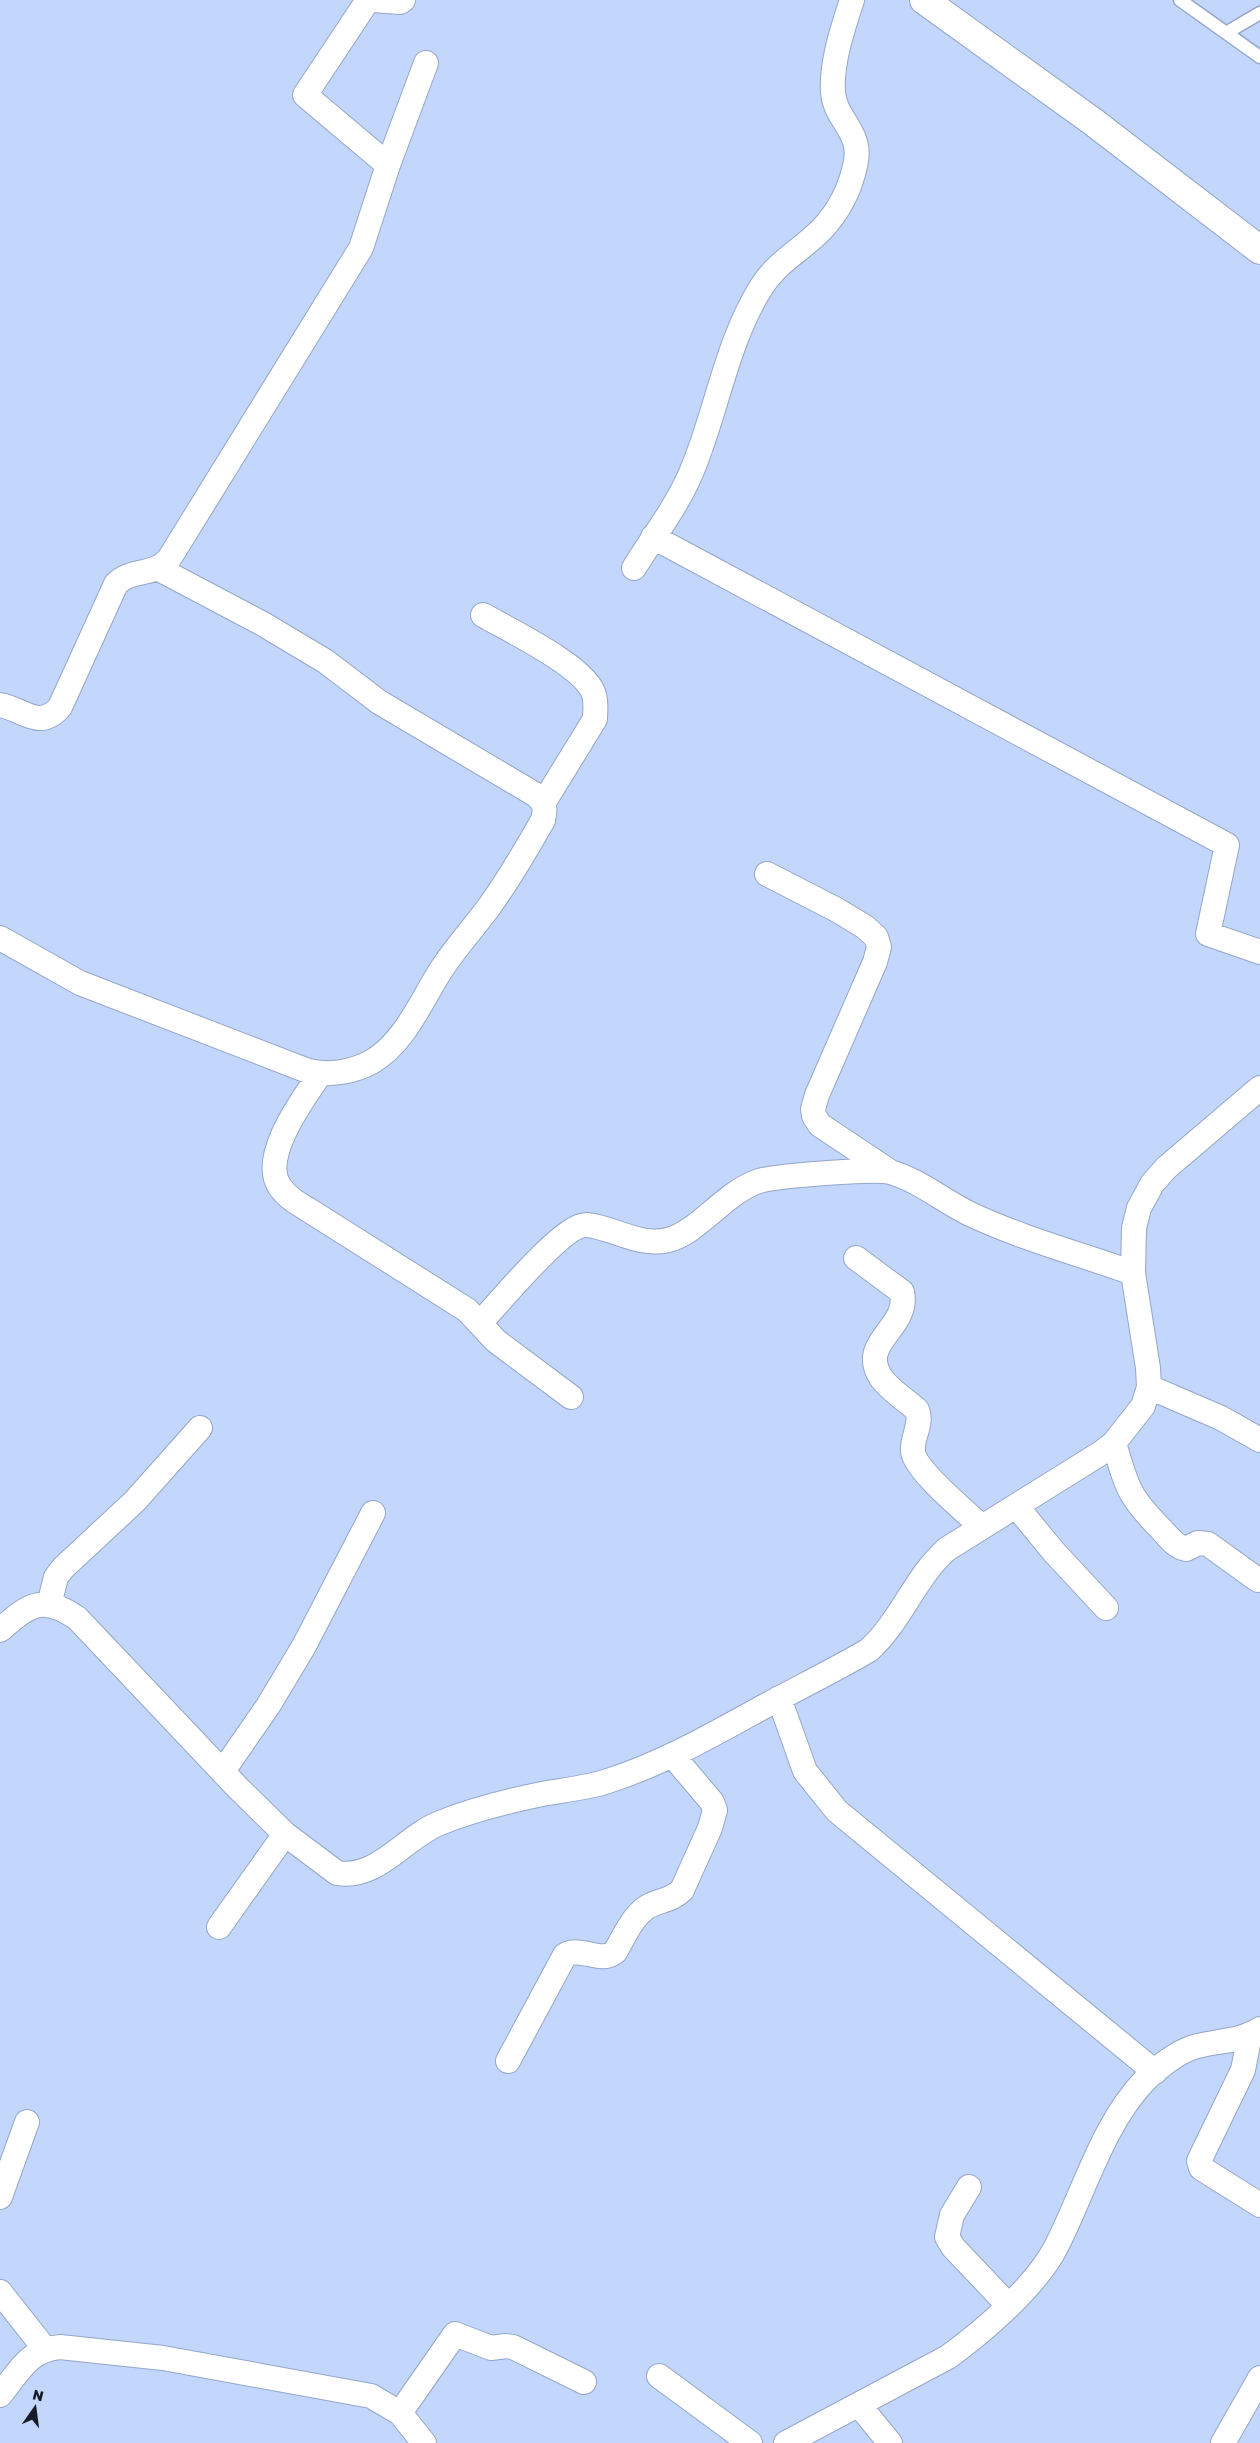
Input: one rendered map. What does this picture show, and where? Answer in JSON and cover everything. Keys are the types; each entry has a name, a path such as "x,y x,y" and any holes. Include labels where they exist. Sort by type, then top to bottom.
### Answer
{"street":[{"path":"368,0 305,95 388,165"},
{"path":"373,0 400,2 403,0"},
{"path":"634,568 673,509 696,463 747,314 762,285 776,268 822,229 836,212 850,184 856,164 857,148 853,132 837,107 833,93 841,35 852,0"},
{"path":"924,0 1092,121 1260,250"},
{"path":"0,706 32,717 43,718 53,715 60,707 116,584 122,577 159,569 169,559 361,248 388,165 426,63"},
{"path":"654,537 1227,845 1208,934 1260,952"},
{"path":"0,938 80,983 243,1046 320,1074 353,1069 373,1060 394,1043 406,1028 442,967 488,908 514,870 543,820 546,811 544,802 536,794 379,702 317,657 235,608 159,569"},
{"path":"482,615 556,657 581,675 593,691 596,705 595,719 544,802"},
{"path":"767,874 838,910 865,927 876,937 879,947 875,962 840,1037 813,1109 814,1116 820,1125 889,1171 990,1222 1133,1273"},
{"path":"320,1074 285,1128 275,1166 279,1186 288,1197 307,1210 467,1310 502,1346 572,1397"},
{"path":"0,1630 33,1604 63,1608 77,1618 222,1771 285,1834 337,1873 361,1873 370,1869 437,1824 534,1796 606,1782 644,1769 673,1756 869,1650 884,1637 937,1558 947,1548 1114,1443 1143,1406 1149,1387 1148,1368 1133,1273 1134,1228 1139,1208 1152,1184 1166,1168 1260,1088"},
{"path":"480,1323 550,1248 578,1226 599,1228 635,1240 668,1240 682,1234 738,1190 759,1181 783,1177 889,1171"},
{"path":"856,1258 902,1292 904,1307 900,1316 875,1350 873,1357 883,1380 917,1410 919,1421 913,1453 918,1463 946,1494 982,1527"},
{"path":"1149,1387 1221,1418 1260,1440"},
{"path":"49,1605 56,1577 63,1568 135,1501 200,1428"},
{"path":"1114,1443 1131,1496 1140,1508 1178,1546 1186,1549 1198,1543 1208,1544 1258,1580"},
{"path":"1016,1506 1054,1552 1106,1608"},
{"path":"222,1771 268,1706 304,1646 373,1513"},
{"path":"779,1698 805,1771 837,1811 1154,2072"},
{"path":"508,2061 565,1955 573,1951 603,1957 610,1956 615,1952 641,1912 648,1906 676,1896 682,1890 710,1828 715,1810 712,1802 673,1756"},
{"path":"220,1927 285,1834"},
{"path":"786,2443 948,2357 970,2341 1037,2275 1055,2248 1098,2151 1130,2100 1154,2072 1168,2060 1191,2048 1241,2038 1255,2032"},
{"path":"1255,2032 1243,2070 1200,2161 1202,2168 1260,2205"},
{"path":"0,2197 27,2122"},
{"path":"969,2187 952,2215 947,2237 953,2247 1008,2305"},
{"path":"0,2292 45,2349"},
{"path":"400,2413 454,2334 491,2348 513,2347 584,2382"},
{"path":"0,2395 32,2356 45,2349 60,2347 162,2358 286,2379 371,2396 400,2413 424,2443"},
{"path":"659,2376 750,2443"},
{"path":"1224,2443 1260,2378"},
{"path":"859,2405 890,2443"}],"lane":[{"path":"1180,0 1260,57"},
{"path":"1226,33 1260,13"}]}
